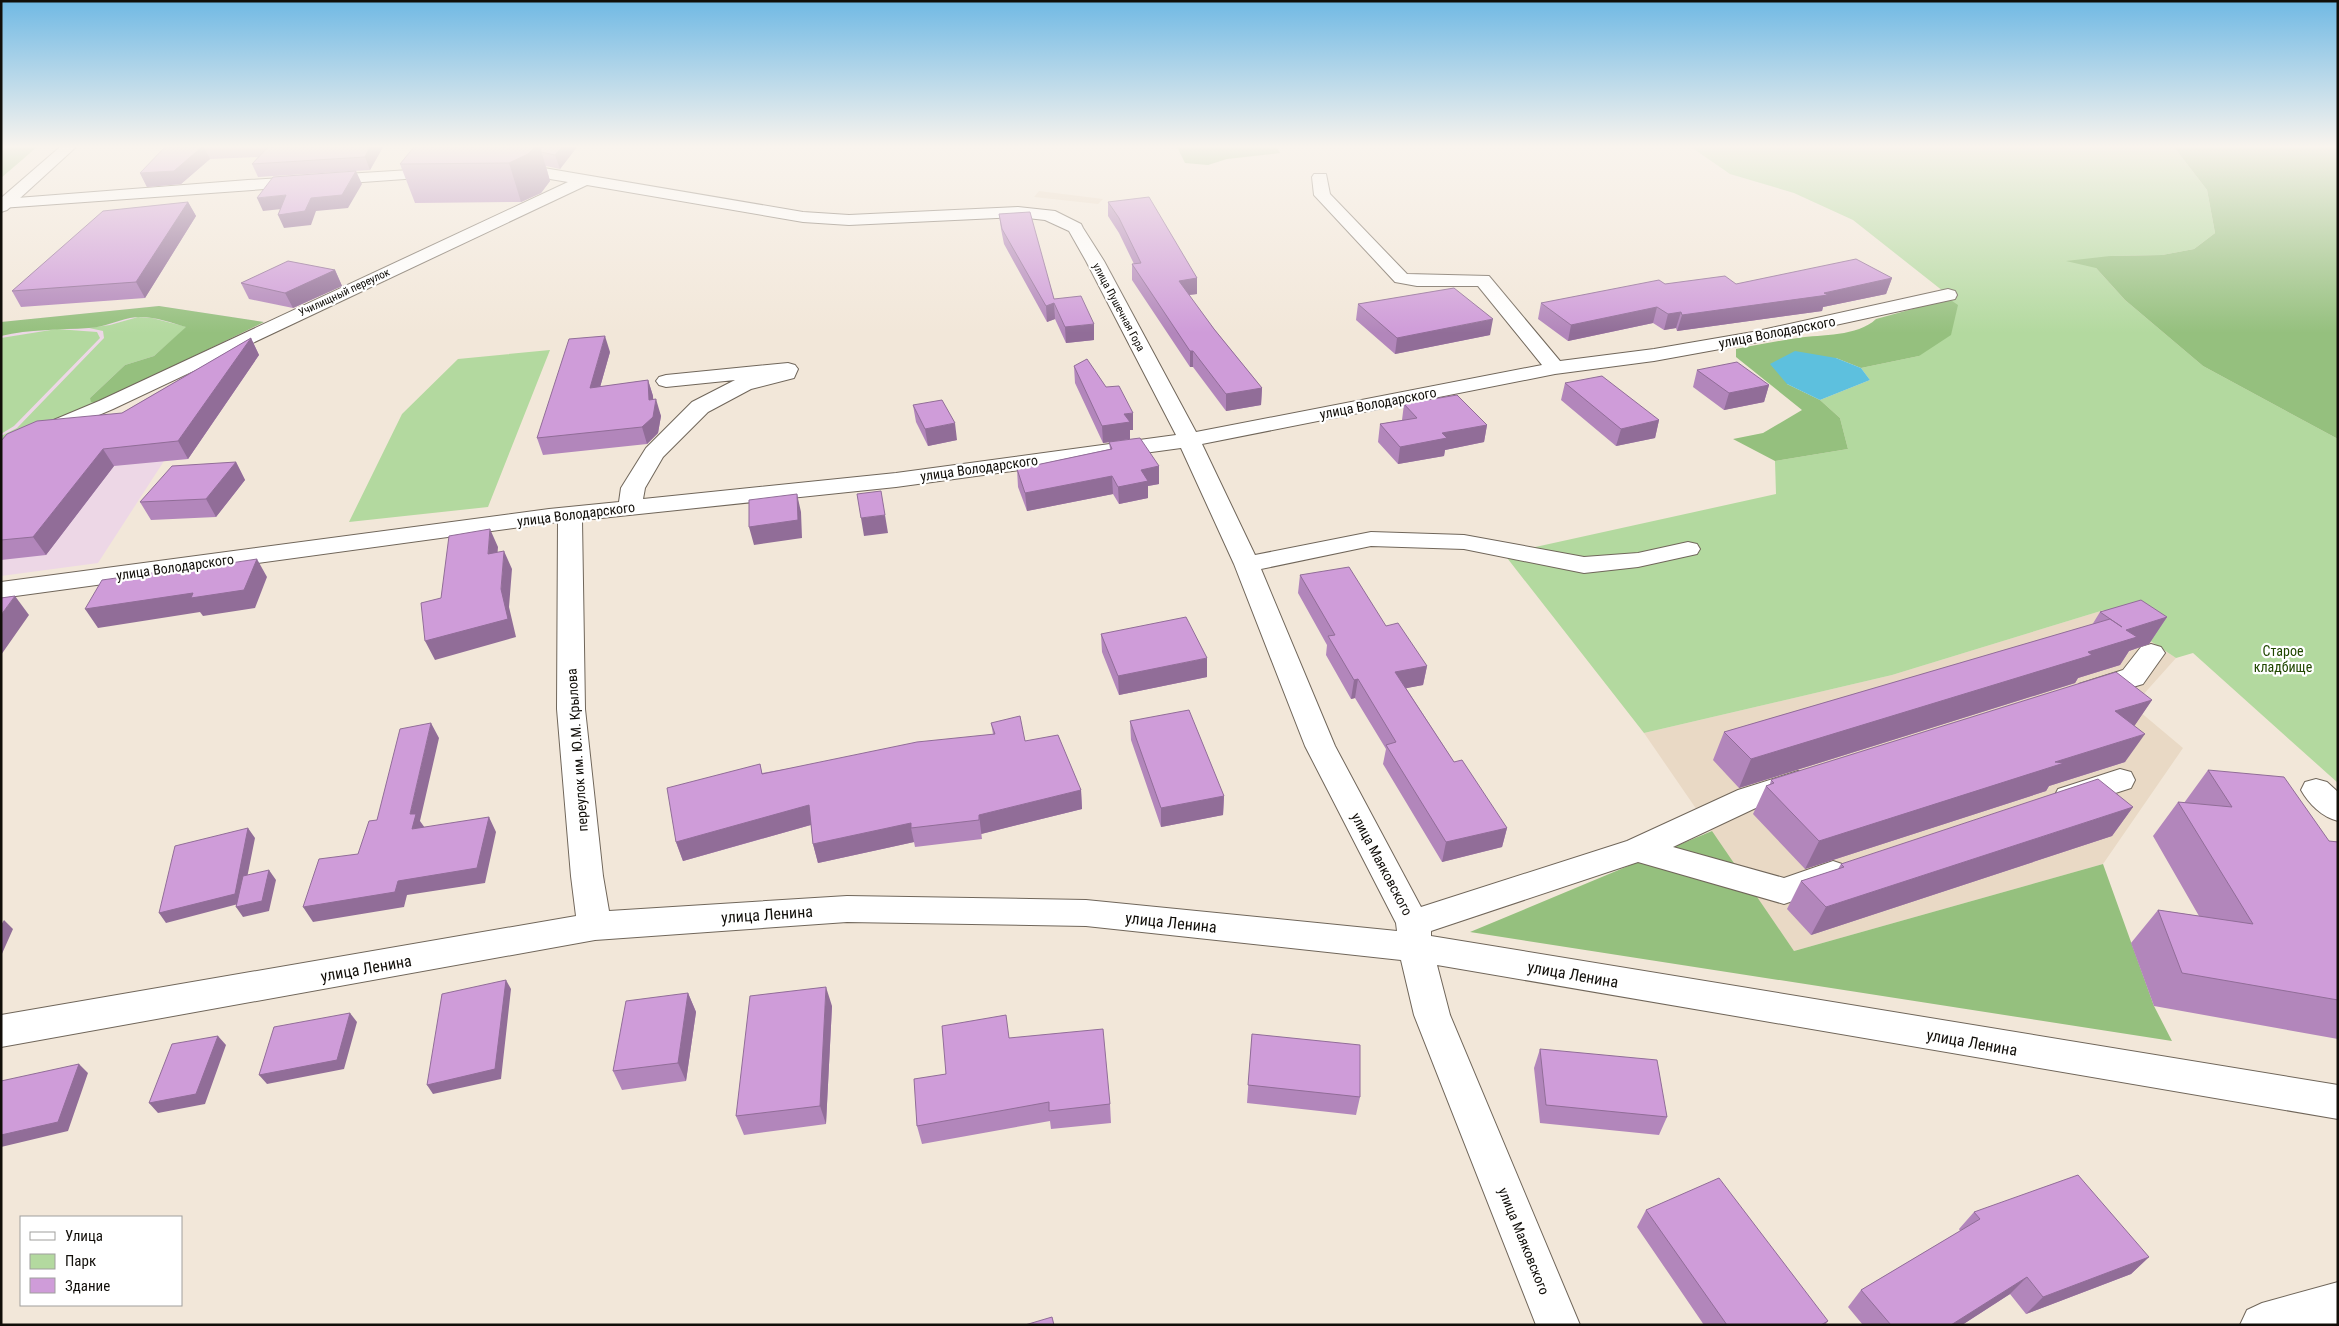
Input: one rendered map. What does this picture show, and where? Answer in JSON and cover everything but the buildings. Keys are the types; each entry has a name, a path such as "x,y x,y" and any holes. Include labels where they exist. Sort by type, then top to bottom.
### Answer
{"street":[{"name":"Училищный переулок","path":"1,450 106,404 523,209"},
{"name":"улица Пушечная Гора","path":"749,209 803,218 849,220 1018,212 1049,215 1075,228 1096,261 1190,440"},
{"path":"1335,209 1401,278 1417,282 1483,280 1555,368"},
{"name":"улица Володарского","path":"1,590 570,514 896,480 1190,440 1555,368 1609,363 1788,332 1948,295"},
{"path":"630,507 633,488 654,453 700,408 744,384 787,374 788,369 666,381"},
{"name":"улица Маяковского","path":"1190,440 1247,564 1320,746 1414,935 1432,1015 1558,1325"},
{"name":"переулок им. Ю.М. Крылова","path":"570,514 571,709 587,876 595,926"},
{"path":"1247,564 1371,539 1464,542 1584,565 1638,560 1688,548"},
{"path":"2067,698 2133,677 2151,653"},
{"path":"1414,935 1638,850 1749,798 1824,774"},
{"path":"2045,805 2120,780"},
{"path":"1638,850 1784,890 1859,866"},
{"name":"улица Ленина","path":"1,1031 225,993 595,926 847,909 1086,912 1414,935 2338,1102"},
{"path":"2262,1325 2338,1304"}],"shaded area":[{"path":"159,306 264,322 98,403 103,419 207,431 188,459 164,461 98,563 1,576 1,322"},
{"path":"2104,610 2176,658 2133,706 2183,748 2103,864 1794,951 1644,733 1892,675"}],"green space":[{"name":"Старое кладбище","path":"1829,209 2211,209 2215,233 2194,249 2162,255 2110,256 2096,268 2125,300 2203,366 2338,439 2338,783 2193,653 2176,658 2104,610 1892,675 1644,733 1504,554 1776,494 1775,461 1848,449 1840,418 1820,400 1870,380 1861,368 1919,356 1949,299 1948,295 1853,220"},
{"path":"2211,209 2338,209 2338,439 2203,366 2125,300 2096,268 2066,261 2110,256 2162,255 2194,249 2215,233"},
{"path":"1949,299 1958,305 1951,335 1919,356 1861,368 1836,358 1787,384 1820,400 1840,418 1848,449 1775,461 1733,439 1763,433 1802,410 1736,357 1736,349 1790,339 1849,332 1868,325 1876,319"},
{"path":"159,306 264,322 98,403 91,402 90,398 125,365 154,356 186,327 158,319 137,317 94,327 34,331 1,336 1,322"},
{"path":"138,317 152,318 187,327 154,356 125,365 90,398 98,403 1,444 1,436 17,428 104,338 103,331 89,328 110,325"},
{"path":"57,329 97,332 100,338 14,426 1,434 1,338"},
{"path":"550,350 488,507 349,522 402,414 458,359"},
{"path":"1712,831 1794,951 2103,864 2154,1006 2172,1041 1470,932"}],"water":[{"path":"1795,351 1836,358 1861,368 1870,380 1820,400 1787,384 1770,364"}]}
